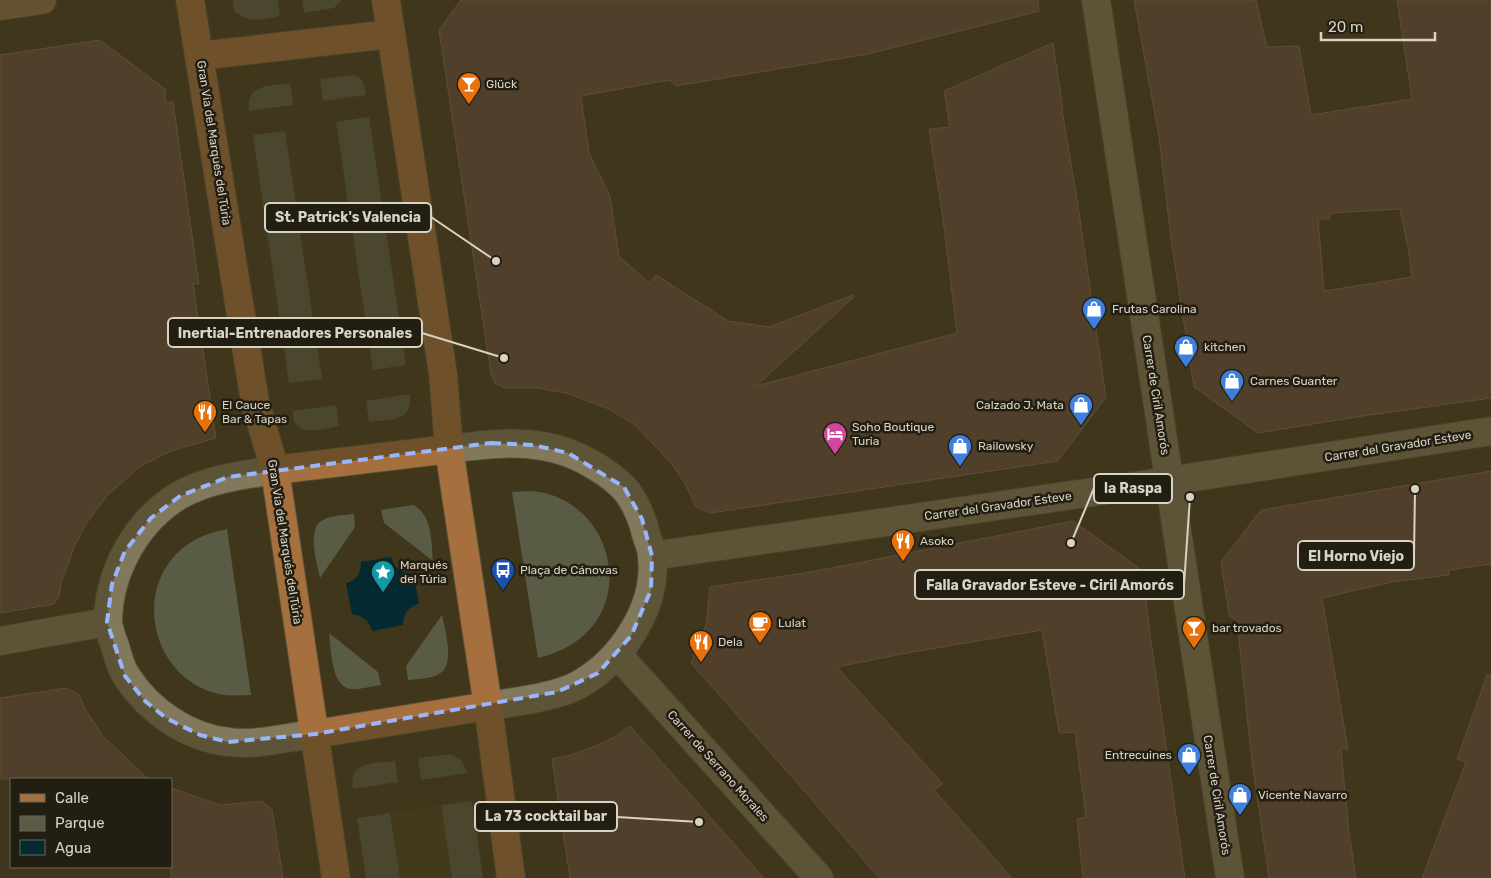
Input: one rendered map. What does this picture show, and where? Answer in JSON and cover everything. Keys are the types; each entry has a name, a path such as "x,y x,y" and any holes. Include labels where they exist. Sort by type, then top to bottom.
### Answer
{"main road":[{"name":"Gran Via del Marqués del Túria","path":"190,0 255,402 275,470 336,878"},
{"path":"386,0 443,374 449,449 512,878"},
{"path":"199,56 391,34"},
{"path":"275,470 449,449"},
{"path":"315,734 488,706"}],"street":[{"path":"0,6 42,0"},
{"name":"Carrer de Ciril Amorós","path":"1096,0 1230,878"},
{"name":"Carrer del Gravador Esteve","path":"652,556 1170,481 1491,431"},
{"path":"449,449 492,443 533,445 568,453 600,469 624,488 642,519 652,556 650,590 638,622 631,636 617,654 598,673 578,686 529,700 488,706"},
{"path":"275,470 228,478 204,485 180,496 151,518 125,551 112,584 108,622 125,676 144,700 166,718 200,735 228,742 249,743 315,734"},
{"path":"0,641 108,622"},
{"name":"Carrer de Serrano Morales","path":"617,654 819,878"}],"highlighted area":[{"path":"491,443 533,445 568,453 624,487 642,519 652,556 651,590 631,636 598,673 557,692 315,734 228,742 200,735 166,718 145,701 125,676 107,622 112,584 125,551 151,518 180,496 228,477"}],"green space":[{"path":"233,0 278,0 280,16 251,20 234,11"},
{"path":"302,0 342,0 334,8 304,13"},
{"path":"353,75 363,82 366,95 323,101 320,79"},
{"path":"290,83 293,105 249,111 251,95 255,91 267,86"},
{"path":"369,117 406,365 373,370 336,122"},
{"path":"285,131 322,379 289,383 253,135"},
{"path":"410,394 408,410 404,415 399,418 369,422 366,401"},
{"path":"336,405 339,426 310,430 299,427 294,422 293,411"},
{"path":"512,492 539,492 560,498 578,509 592,524 602,542 608,562 609,583 605,603 595,623 570,646 538,658"},
{"path":"413,505 420,509 428,522 433,561 384,523 381,510"},
{"path":"354,514 355,527 320,578 314,546 315,530 318,524 330,517"},
{"path":"227,529 251,695 224,695 199,687 179,672 164,652 156,629 154,605 159,581 171,560 191,542 200,537"},
{"path":"442,615 448,647 447,664 444,670 432,677 408,680 406,666"},
{"path":"329,633 378,672 381,685 350,689 339,681 333,666"},
{"path":"450,754 461,760 467,773 421,780 418,758"},
{"path":"395,761 398,782 353,789 354,773 359,768 364,765"},
{"path":"472,801 483,878 452,878 441,805"},
{"path":"390,813 400,878 366,878 357,818"}],"sand":[{"path":"441,805 452,878 400,878 390,813"}],"water":[{"path":"391,557 394,565 401,572 413,573 419,603 407,611 403,625 372,631 365,619 352,614 346,583 358,576 361,562"}],"building":[{"path":"461,0 1038,0 1039,11 868,54 676,86 669,80 581,96 589,153 610,196 619,256 649,283 656,275 728,321 769,327 853,295 854,297 756,386 957,333 943,219 929,129 950,127 944,91 1053,43 1106,397 1058,461 710,513 696,507 685,484 672,464 635,425 609,409 566,393 537,388 505,388 495,383 491,374 439,30"},
{"path":"1134,0 1256,0 1267,47 1299,46 1311,115 1412,99 1397,0 1491,0 1491,398 1258,433 1194,387 1172,246 1159,137","holes":["1400,209 1412,277 1324,291 1318,219 1330,219 1330,213"]},
{"path":"100,40 165,89 166,103 173,102 199,284 193,284 216,438 171,451 139,467 106,497 86,524 75,545 62,580 59,596 54,604 0,613 0,55"},
{"path":"1491,471 1491,564 1449,570 1449,575 1392,582 1322,598 1348,749 1341,749 1349,832 1356,878 1269,878 1252,762 1237,621 1229,615 1221,562 1261,510"},
{"path":"1073,521 1143,571 1149,627 1185,878 1083,878 1077,819 1086,817 1075,732 1059,733 1042,630 837,667 943,784 934,790 1012,878 879,878 691,663 706,625 710,587 811,572"},
{"path":"1487,675 1491,676 1491,878 1422,878 1466,762 1457,759"},
{"path":"66,688 79,695 86,710 103,736 147,778 0,779 0,698"},
{"path":"630,726 764,878 570,878 552,759 571,755 595,746 617,736"},
{"path":"172,788 221,805 261,801 272,809 283,878 171,878"}],"place":[{"name":"Glück","path":"469,105"},
{"name":"St. Patrick's Valencia","path":"496,261"},
{"name":"Frutas Carolina","path":"1094,330"},
{"name":"Inertial-Entrenadores Personales","path":"504,358"},
{"name":"kitchen","path":"1186,368"},
{"name":"Carnes Guanter","path":"1232,402"},
{"name":"Calzado J. Mata","path":"1081,426"},
{"name":"El Cauce Bar & Tapas","path":"205,433"},
{"name":"Soho Boutique Turia","path":"835,455"},
{"name":"Railowsky","path":"960,467"},
{"name":"El Horno Viejo","path":"1415,489"},
{"name":"Falla Gravador Esteve - Ciril Amorós","path":"1190,497"},
{"name":"la Raspa","path":"1071,543"},
{"name":"Asoko","path":"903,562"},
{"name":"Plaça de Cánovas","path":"503,591"},
{"name":"Marqués del Túria","path":"383,593"},
{"name":"Lulat","path":"760,644"},
{"name":"bar trovados","path":"1194,649"},
{"name":"Dela","path":"701,663"},
{"name":"Entrecuines","path":"1189,776"},
{"name":"Vicente Navarro","path":"1240,816"},
{"name":"La 73 cocktail bar","path":"699,822"}]}
